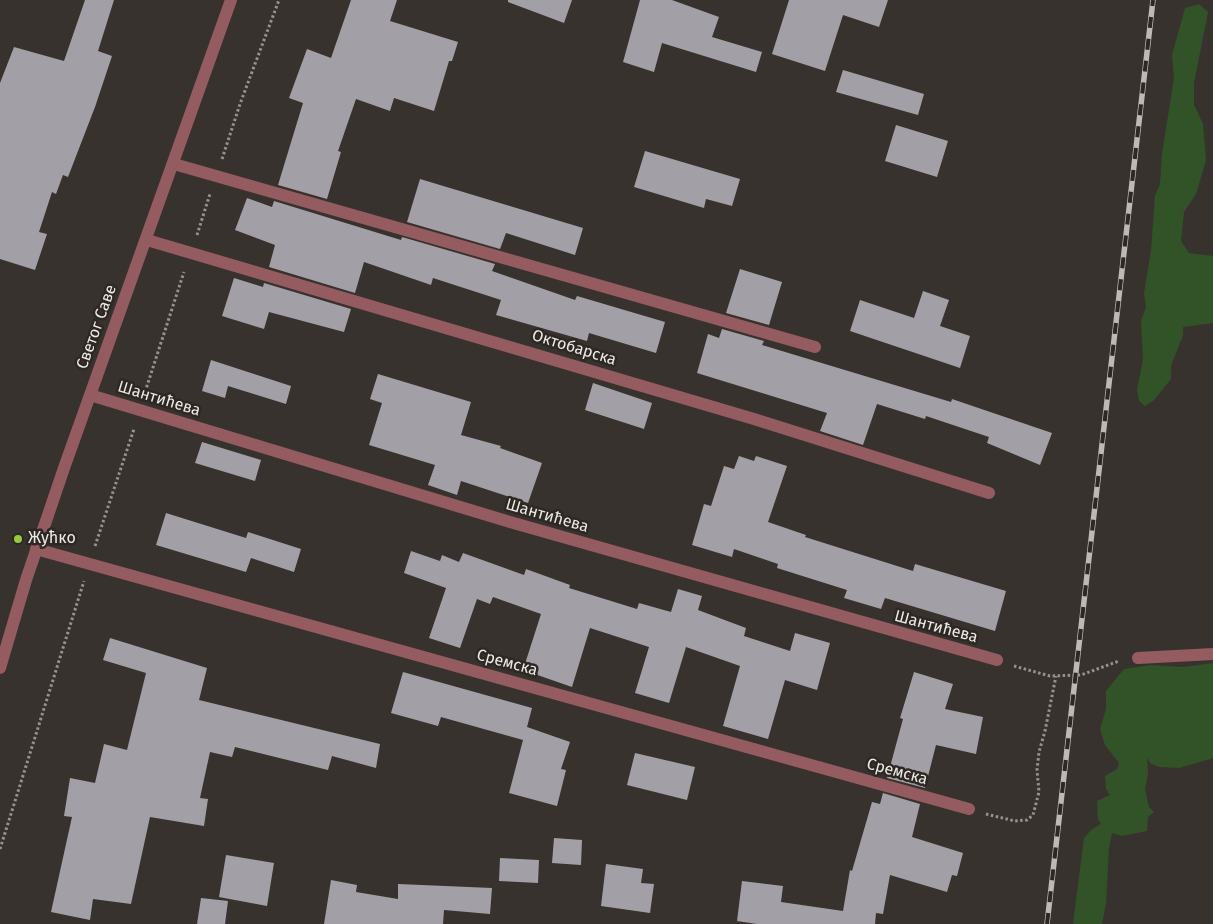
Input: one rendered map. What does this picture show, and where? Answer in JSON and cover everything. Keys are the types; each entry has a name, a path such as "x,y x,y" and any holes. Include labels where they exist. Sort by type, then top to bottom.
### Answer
{"street":[{"name":"Светог Саве","path":"0,668 36,548 231,0"},
{"path":"174,164 815,347"},
{"name":"Октобарска","path":"147,240 727,411 989,493"},
{"name":"Шантићева","path":"90,395 547,533 997,660"},
{"name":"Сремска","path":"36,548 969,809"},
{"path":"1138,658 1213,654"}],"path":[{"path":"196,236 240,104 280,0"},
{"path":"144,395 186,266"},
{"path":"94,550 134,428"},
{"path":"0,849 87,572"},
{"path":"997,660 1027,671 1056,676 1081,676 1106,664"},
{"path":"969,809 1015,821 1027,820 1033,814 1038,792 1039,752 1056,676"}],"green space":[{"path":"1199,4 1208,12 1194,83 1194,105 1203,124 1206,160 1196,194 1184,212 1181,241 1189,253 1213,256 1213,323 1183,327 1183,335 1171,366 1171,379 1154,400 1145,406 1139,401 1137,390 1143,360 1141,321 1146,307 1144,293 1151,251 1155,196 1160,184 1162,154 1174,78 1172,55 1185,8"},
{"path":"1213,663 1213,758 1179,768 1160,767 1151,764 1147,758 1148,774 1145,789 1149,807 1154,812 1148,817 1147,831 1122,836 1112,833 1109,848 1106,903 1102,924 1073,924 1084,838 1091,830 1101,824 1098,819 1097,801 1110,795 1106,789 1105,776 1117,769 1119,763 1105,745 1100,729 1106,709 1106,691 1124,669 1151,665 1184,667"}],"building":[{"path":"85,0 114,0 98,51 112,56 68,177 63,175 56,194 52,192 39,232 47,234 35,270 0,259 0,83 14,47 64,61"},
{"path":"351,0 397,0 390,21 458,42 452,61 449,61 434,111 394,98 390,111 356,99 338,151 341,152 327,199 278,185 303,103 289,98 307,49 331,58"},
{"path":"508,0 572,0 564,23 508,2"},
{"path":"640,0 672,0 719,17 712,37 762,52 756,72 662,43 654,72 623,62"},
{"path":"789,0 888,0 879,27 843,15 825,71 772,54"},
{"path":"843,70 924,94 918,115 836,92"},
{"path":"896,125 948,141 937,177 885,161"},
{"path":"645,151 740,179 732,206 706,199 704,208 634,187"},
{"path":"420,179 583,228 575,255 506,233 500,249 407,222"},
{"path":"247,198 272,207 274,201 401,240 402,237 495,264 492,271 575,300 577,296 665,322 656,353 589,333 587,341 496,315 501,300 433,278 431,285 364,262 355,293 269,267 275,245 235,230"},
{"path":"740,269 782,282 769,325 726,313"},
{"path":"234,278 263,287 264,283 351,309 344,332 269,312 264,329 222,316"},
{"path":"923,291 949,300 940,326 970,336 960,368 850,331 860,300 914,318"},
{"path":"722,329 764,341 762,345 951,402 952,399 1052,433 1040,465 987,443 989,437 926,416 925,419 877,404 863,445 820,431 827,413 697,373 708,334 719,338"},
{"path":"211,360 291,386 286,404 228,386 225,398 202,391"},
{"path":"378,374 471,402 461,435 501,446 500,448 542,463 528,503 461,481 457,495 428,485 435,465 369,445 382,403 370,399"},
{"path":"593,383 652,403 644,429 585,410"},
{"path":"202,442 261,460 255,481 195,463"},
{"path":"739,456 754,461 756,456 787,466 768,522 806,535 805,537 913,571 915,564 1006,591 995,631 885,598 881,609 844,598 847,590 777,568 778,564 734,549 732,557 692,545 704,504 711,506 724,466 734,469"},
{"path":"166,513 246,538 248,532 301,549 294,572 251,558 246,572 156,545"},
{"path":"411,551 440,561 442,555 459,562 463,553 524,575 526,569 570,585 569,588 637,609 639,603 671,612 678,589 702,596 698,610 746,628 744,636 790,651 795,633 830,643 817,690 785,680 768,739 723,726 740,666 686,647 669,703 635,693 649,647 590,628 572,687 523,670 541,614 493,597 490,604 477,599 460,648 429,638 446,588 404,573"},
{"path":"110,638 207,668 199,700 380,744 376,768 332,756 328,770 235,747 232,757 210,752 200,798 208,799 204,826 150,817 131,904 93,899 90,920 51,912 72,817 64,816 70,778 95,783 104,744 127,750 146,673 103,660"},
{"path":"403,672 532,708 527,727 570,742 561,769 566,770 557,806 509,793 523,740 441,717 438,726 391,713"},
{"path":"914,672 953,684 945,709 983,717 976,754 936,745 925,788 887,778 903,719 900,718"},
{"path":"635,753 695,767 687,800 627,785"},
{"path":"883,793 920,804 912,837 963,853 957,876 952,875 947,892 890,875 883,914 876,913 875,924 757,924 737,921 742,881 783,886 781,902 843,911 850,870 852,871 872,802 880,804"},
{"path":"554,838 582,840 581,865 552,863"},
{"path":"226,855 274,863 267,906 219,897"},
{"path":"500,858 539,860 538,883 499,881"},
{"path":"606,864 643,869 641,883 654,884 650,913 601,906"},
{"path":"331,880 357,885 356,892 398,899 398,884 492,888 490,914 444,910 443,924 324,924"},
{"path":"201,898 228,901 225,924 197,924"}],"railway":[{"path":"1047,924 1153,0"}],"place":[{"name":"Жућко","path":"18,539"}]}
